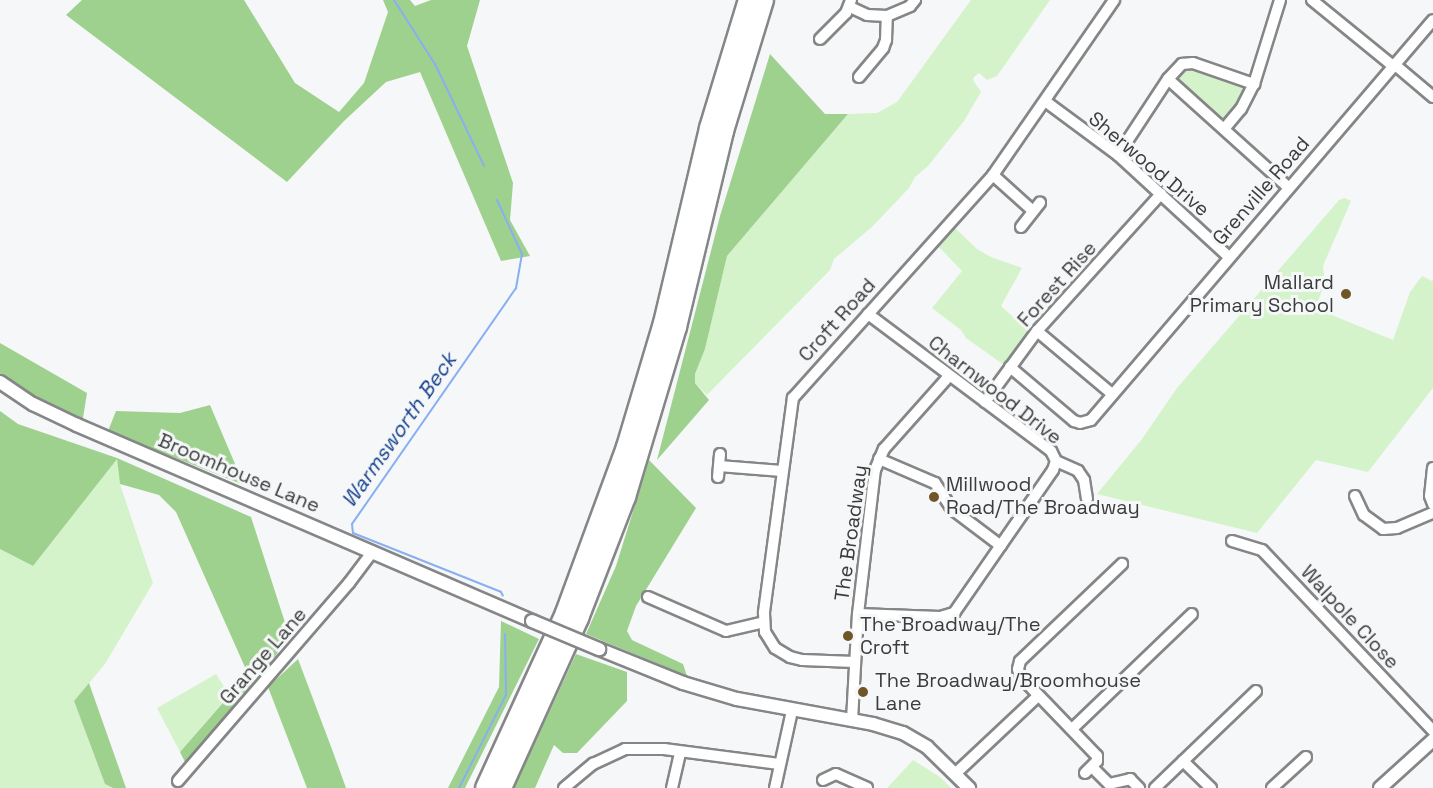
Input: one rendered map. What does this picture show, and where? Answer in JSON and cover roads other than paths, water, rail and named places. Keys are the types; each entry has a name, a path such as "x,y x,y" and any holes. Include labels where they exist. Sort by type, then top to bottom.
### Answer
{"highway":[{"path":"485,788 565,613 626,447 663,323 709,128 748,0"},
{"path":"502,788 579,618 626,496 677,327 724,131 764,0"}],"street":[{"path":"820,39 851,4 867,15 887,16 900,11 915,0"},
{"name":"Croft Road","path":"764,622 793,398 993,175 1113,0"},
{"path":"1224,129 1240,109 1254,84 1280,0"},
{"path":"1312,0 1433,97"},
{"path":"859,77 883,48 886,40 887,16"},
{"name":"Grenville Road","path":"1010,367 1074,421 1080,423 1091,420 1228,256 1433,20"},
{"path":"1118,155 1178,66 1187,63 1254,84"},
{"path":"1168,79 1288,187"},
{"name":"Sherwood Drive","path":"1045,101 1118,155 1228,256"},
{"path":"993,175 1037,207 1021,226"},
{"name":"Forest Rise","path":"985,402 1038,331 1161,194"},
{"name":"Charnwood Drive","path":"868,314 1051,451 1056,461 1081,474 1087,499"},
{"path":"1038,331 1112,394"},
{"name":"The Broadway","path":"852,720 858,614 879,459 884,450 948,376"},
{"name":"Broomhouse Lane","path":"0,382 33,404 77,425 599,649 683,683 737,699 792,711"},
{"path":"879,459 935,483 952,509 1001,546"},
{"path":"858,614 947,616 959,607 1056,461"},
{"path":"719,466 782,471"},
{"path":"1433,468 1430,484 1433,504"},
{"path":"1355,496 1364,515 1383,529 1397,528 1433,513"},
{"name":"Walpole Close","path":"1232,541 1263,550 1433,731"},
{"name":"Grange Lane","path":"178,781 350,583 372,552"},
{"path":"1122,564 1020,662 1018,669 1020,676 1038,696 1097,756 1097,761 1088,770 1109,784 1130,779 1139,788"},
{"path":"648,597 726,631 764,622 769,640 781,653 790,657 802,660 855,662"},
{"path":"1072,729 1192,614"},
{"path":"1155,788 1256,691"},
{"path":"955,774 1038,696"},
{"path":"775,788 792,711 890,728 915,739 969,788"},
{"path":"1380,788 1433,740"},
{"path":"564,788 593,764 625,749 664,749 680,753 779,764"},
{"path":"672,788 680,753"},
{"path":"1272,788 1306,756"},
{"path":"1183,761 1210,788"},
{"path":"823,780 836,774 867,788"}],"waterway":[{"name":"Warmsworth Beck","path":"394,0 435,64 484,166"},
{"name":"Warmsworth Beck","path":"497,200 522,254 516,288 352,524 353,533 501,592 503,596"},
{"name":"Warmsworth Beck","path":"459,788 506,695 505,634"}],"place":[{"name":"Mallard Primary School","path":"1346,294"},
{"name":"Millwood Road/The Broadway","path":"934,497"},
{"name":"The Broadway/The Croft","path":"848,636"},
{"name":"The Broadway/Broomhouse Lane","path":"863,692"}]}
